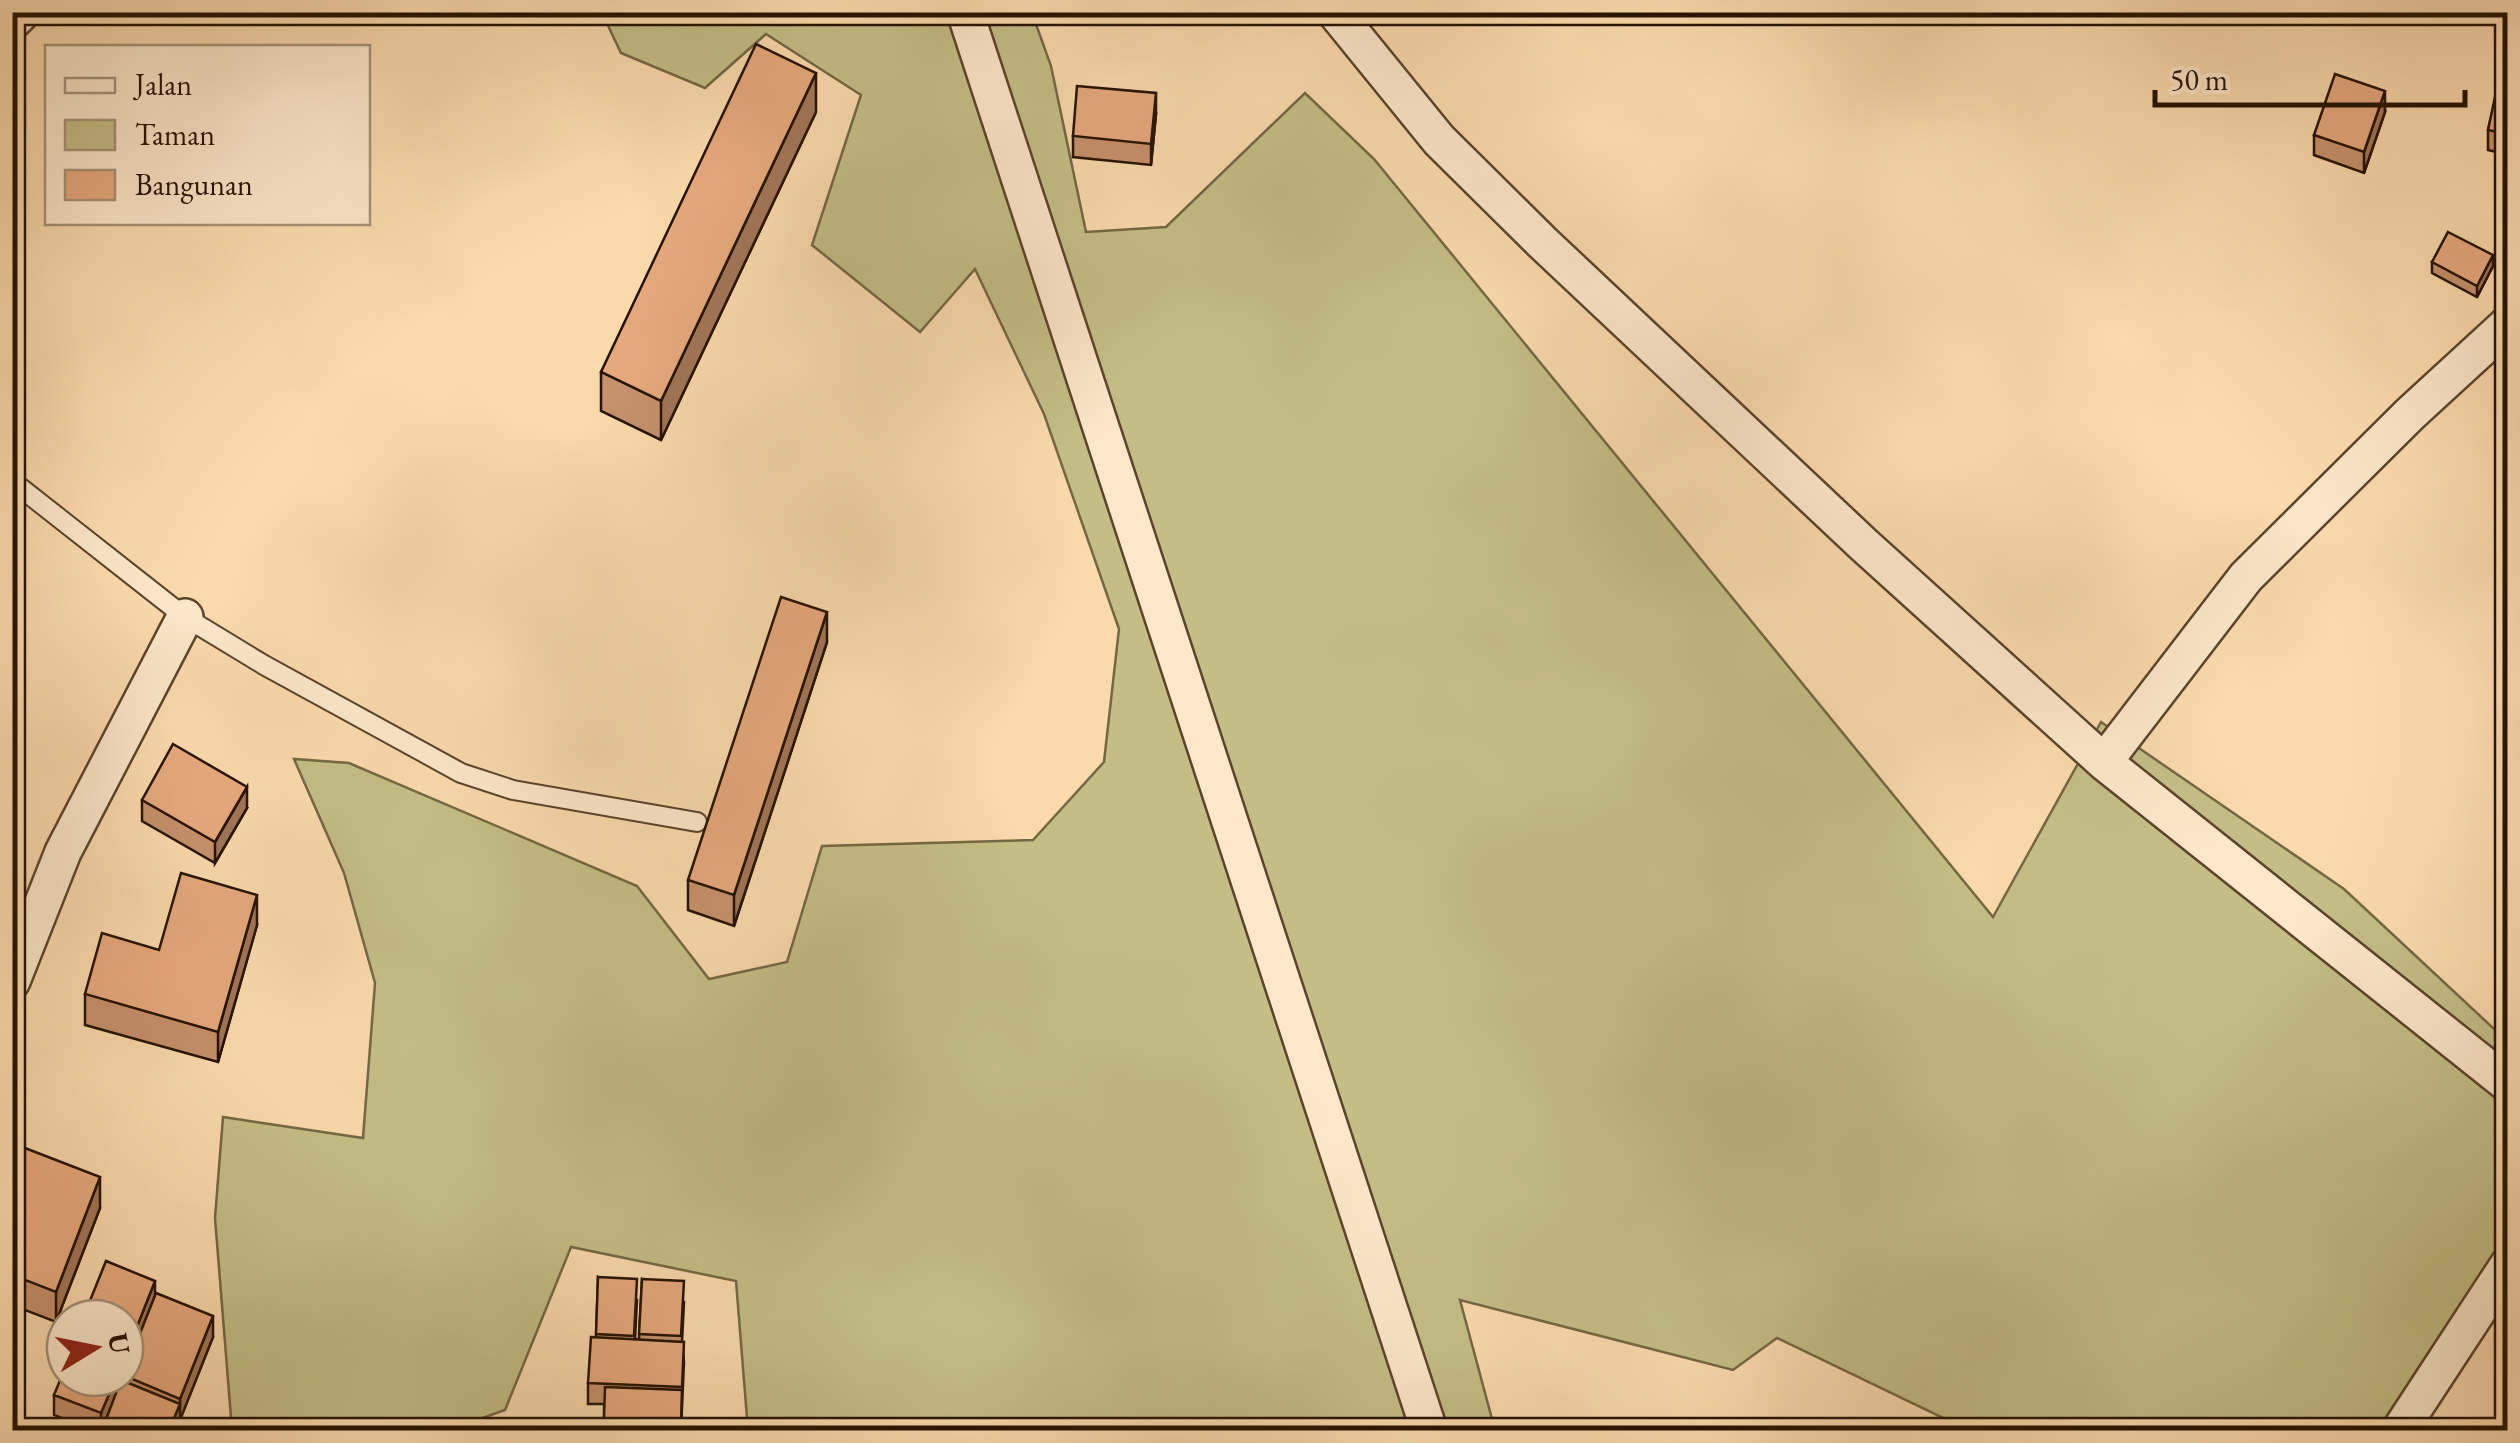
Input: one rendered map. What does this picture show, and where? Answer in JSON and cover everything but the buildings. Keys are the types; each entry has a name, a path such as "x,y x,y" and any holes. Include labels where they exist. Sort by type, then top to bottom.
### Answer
{"street":[{"path":"12,22 22,12"},
{"path":"965,12 1429,1430"},
{"path":"1335,12 1439,140 1864,544 2104,762 2508,1084"},
{"path":"2104,762 2246,578 2410,414 2508,324"},
{"path":"12,981 63,852 185,616"},
{"path":"2400,1430 2508,1265"}],"lane":[{"path":"12,482 185,616 264,665 461,773 513,790 698,822"}],"green space":[{"path":"602,13 1032,13 1051,66 1086,232 1166,227 1305,93 1374,159 1993,917 2101,722 2344,889 2507,1041 2507,1268 2417,1430 1968,1430 1777,1338 1733,1370 1460,1300 1495,1430 748,1430 736,1281 571,1247 505,1410 449,1430 232,1430 215,1218 223,1117 363,1138 375,983 344,873 294,759 349,763 637,886 709,979 787,962 822,846 1033,840 1104,762 1119,629 1044,414 975,269 920,332 812,245 861,95 766,34 705,88 621,53"}]}
